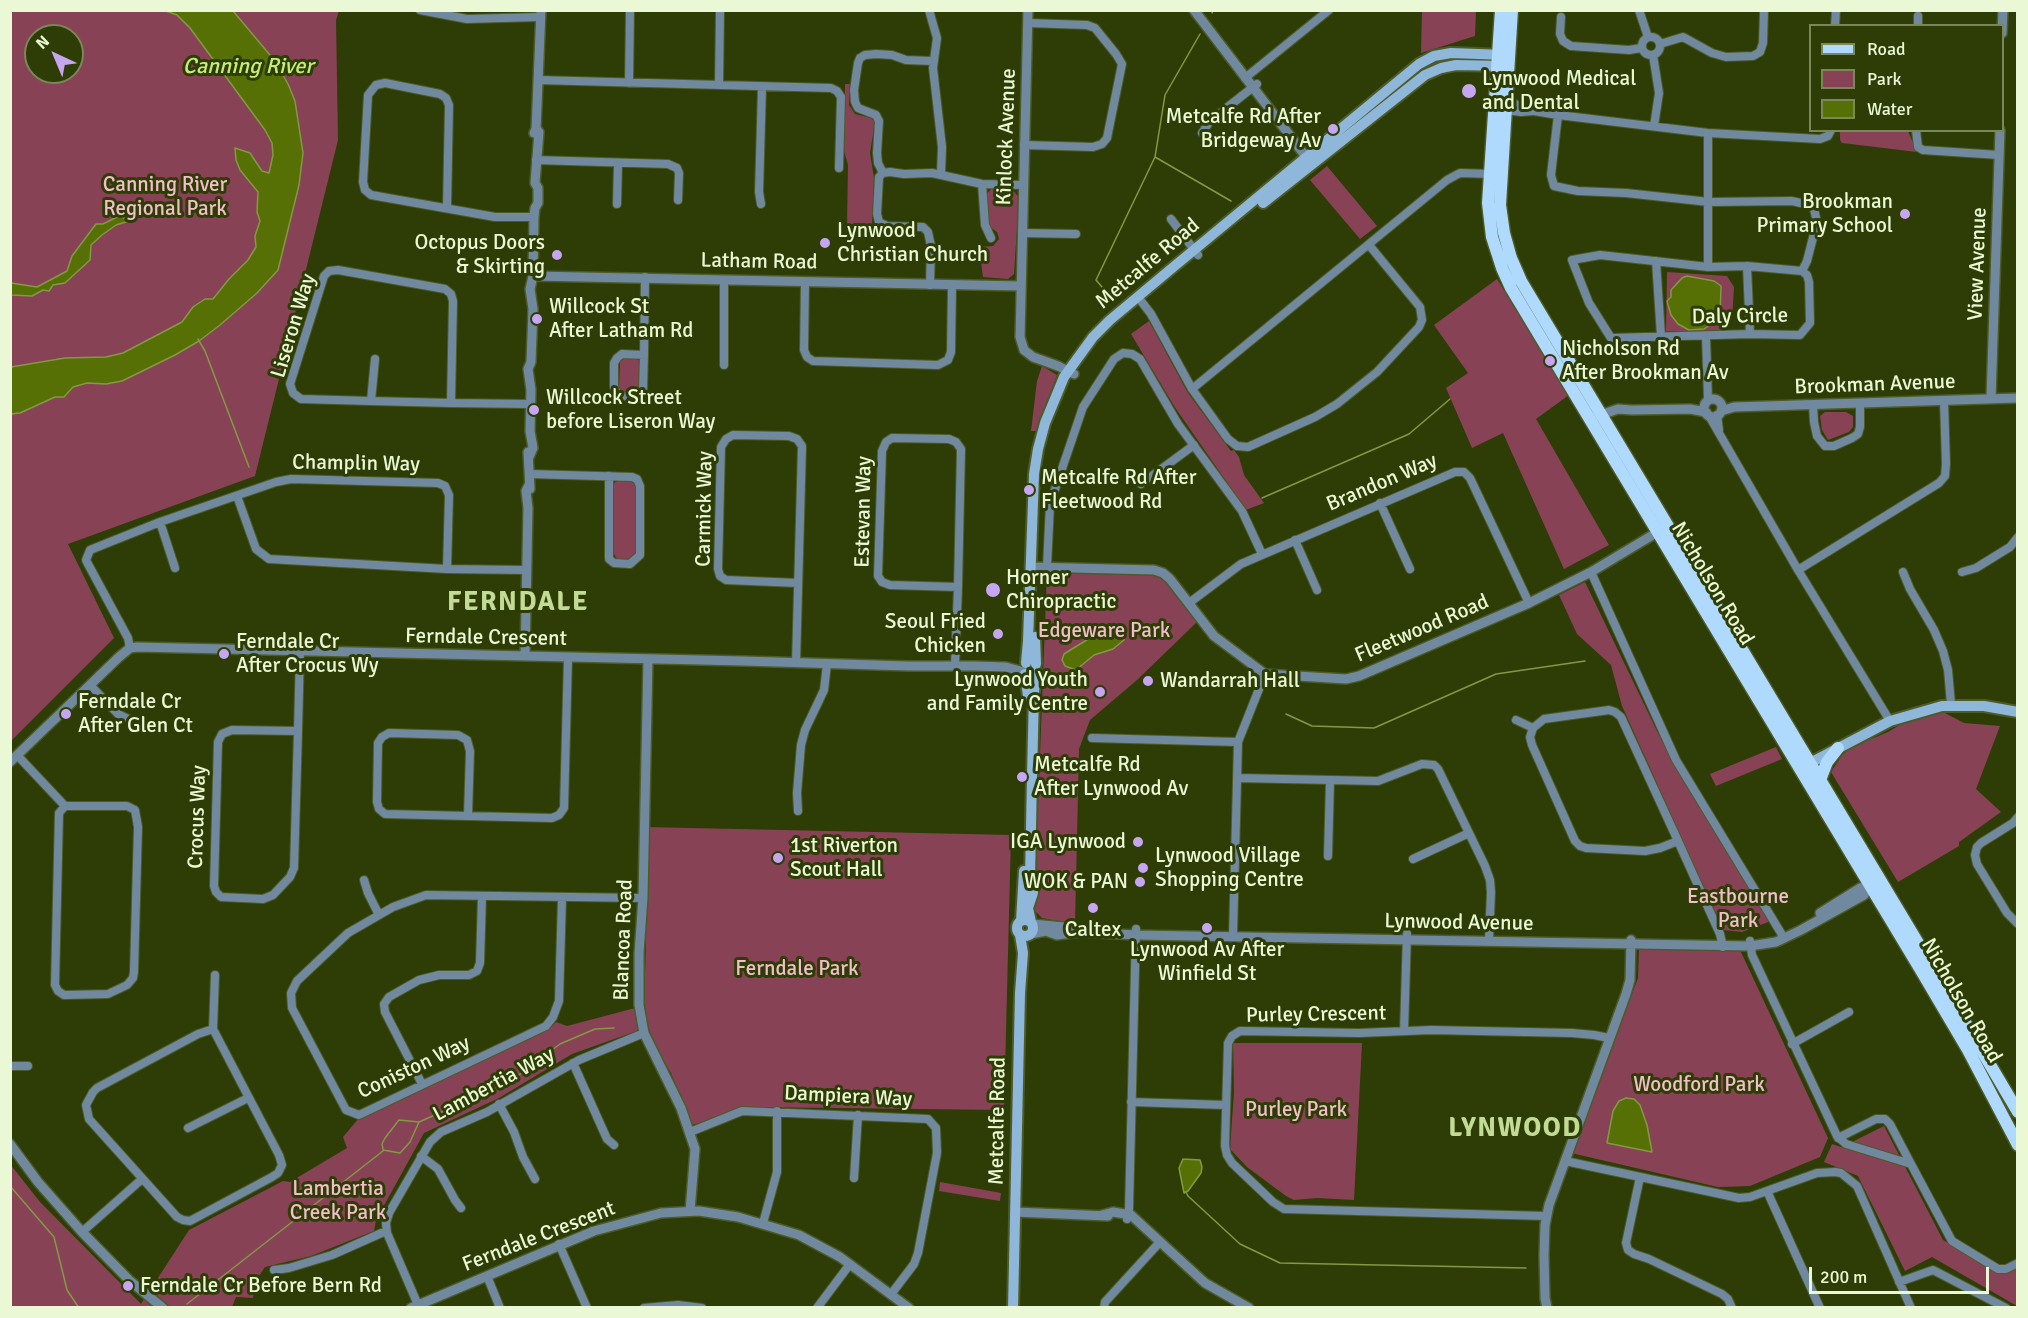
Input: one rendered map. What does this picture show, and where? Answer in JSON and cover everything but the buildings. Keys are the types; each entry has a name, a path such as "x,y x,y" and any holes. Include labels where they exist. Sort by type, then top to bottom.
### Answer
{"main road":[{"name":"Nicholson Road","path":"1495,175 1506,106 1501,10"},
{"name":"Nicholson Road","path":"1512,10 1504,60 1490,225 1497,258 1511,288 1598,420 1809,760 2017,1111"},
{"name":"Metcalfe Road","path":"1020,1308 1018,1212 1020,993 1027,928 1023,906 1030,734 1028,641 1038,567 1034,474 1045,423 1069,376 1093,337 1310,158 1425,75 1456,65 1504,60"},
{"name":"Nicholson Road","path":"1664,529 1792,756 1968,1050 2018,1145"},
{"path":"1807,780 1810,756 1888,719 1929,705 1984,706 2018,712"},
{"path":"1792,756 1814,761 1888,719"},
{"path":"1820,780 1827,762 1838,748"},
{"name":"Metcalfe Road","path":"1013,1308 1018,1212"}],"street":[{"path":"420,10 467,19 540,13 536,129 533,149 536,157 535,183 532,188 534,212 530,289 533,309 531,362 528,369 531,390 530,431 526,439 529,484 526,491 528,508 525,656"},
{"path":"629,83 630,10"},
{"path":"719,85 720,10"},
{"path":"929,10 937,38 933,60 942,147 941,174"},
{"name":"Kinlock Avenue","path":"1028,10 1020,337 1024,350 1069,376"},
{"path":"1194,10 1310,158"},
{"path":"1201,10 1247,76"},
{"path":"1247,76 1329,10"},
{"path":"1639,10 1648,37"},
{"path":"1660,44 1683,37 1712,53 1726,57 1753,56 1760,52 1764,43 1764,10"},
{"path":"1918,16 1918,24"},
{"path":"1561,17 1560,34 1563,41 1571,46 1629,50 1641,48"},
{"path":"1024,145 1094,147 1102,144 1107,138 1122,64 1095,28 1087,25 1028,23"},
{"path":"1641,48 1645,54 1653,55 1659,50 1660,44 1655,38 1648,37"},
{"path":"1641,48 1648,37"},
{"path":"883,173 878,163 877,153 879,121 876,115 858,108 855,102 854,90 860,58 876,54 892,55 904,60 933,60"},
{"path":"1653,55 1659,93 1654,126"},
{"path":"538,80 831,88 841,97 839,168"},
{"path":"447,208 449,105 446,98 440,94 385,83 376,86 368,95 363,182 365,190 370,195 495,217 534,212"},
{"path":"1202,133 1210,121 1255,86"},
{"path":"760,204 762,87"},
{"path":"1506,106 1708,134 1821,139 1828,136 1830,132"},
{"path":"1558,115 1551,175 1554,186 1578,192 1626,193 1709,202 1792,201 1809,205 1817,215 1817,222 1807,261 1802,271"},
{"path":"1916,132 1918,147 1923,150 1999,155"},
{"name":"View Avenue","path":"1991,398 2000,132"},
{"path":"1708,134 1708,267"},
{"path":"536,157 668,164 676,168 679,177 678,200"},
{"path":"617,204 618,163"},
{"path":"930,285 930,236 926,229 918,227 883,225 878,218 877,183 879,177 883,173 890,172 941,174 982,184 1023,185"},
{"path":"1192,389 1457,174 1495,175"},
{"path":"982,184 985,225 991,238"},
{"path":"1171,219 1196,252"},
{"path":"1022,233 1076,234"},
{"path":"1140,299 1151,314 1192,389 1228,439 1242,447 1248,447 1326,412 1377,372 1414,333 1422,320 1420,307 1369,245"},
{"name":"Daly Circle","path":"1600,255 1708,267 1747,266 1802,271 1807,275 1809,282 1810,323 1800,335 1611,338 1589,303 1572,261 1600,255"},
{"path":"1656,261 1661,336"},
{"path":"1747,266 1750,334"},
{"name":"Liseron Way","path":"451,403 453,301 451,294 434,287 338,270 329,271 324,276 290,384 293,393 301,399 451,403 530,404"},
{"name":"Latham Road","path":"532,278 645,278 1021,286"},
{"path":"644,355 622,354 617,358 614,363 614,387 617,393 634,397 643,389 644,355 645,278"},
{"path":"724,280 724,365"},
{"path":"805,282 804,350 807,357 813,361 938,365 948,360 951,352 952,285"},
{"path":"1706,336 1708,384 1719,434 1888,719"},
{"path":"1233,933 1238,742 1265,674 1214,636 1163,573 1154,570 1038,567 1050,504 1083,407 1114,359 1123,354 1132,354 1140,359 1167,407 1242,512 1262,554"},
{"path":"371,401 375,359"},
{"name":"Brookman Avenue","path":"1598,420 1618,409 1690,409 2018,398"},
{"path":"1798,570 1939,483 1945,476 1946,464 1944,400"},
{"path":"1813,405 1818,436 1825,446 1834,446 1858,434 1860,404"},
{"name":"Carmick Way","path":"796,663 802,447 797,439 789,436 733,435 726,439 721,447 717,569 720,576 726,580 798,584"},
{"name":"Estevan Way","path":"955,666 958,587 961,449 956,442 949,439 892,438 886,442 882,451 878,576 882,582 890,585 958,587"},
{"path":"1141,484 1194,445"},
{"name":"Brandon Way","path":"1189,603 1240,565 1262,554 1455,471 1464,472 1470,478 1529,603"},
{"path":"529,474 609,476 632,477 638,479 640,486 640,555 630,564 614,564 609,560 609,476"},
{"name":"Champlin Way","path":"130,648 128,638 86,560 88,553 95,547 160,522 276,482 291,479 438,483 445,486 449,495 447,569"},
{"path":"237,496 256,549 269,559 447,569 526,570"},
{"path":"1380,503 1410,569"},
{"path":"160,522 175,567"},
{"name":"Fleetwood Road","path":"1265,674 1346,679 1359,676 1529,603 1591,572 1664,529"},
{"path":"1962,572 1976,568 2010,547 2018,537"},
{"path":"1295,540 1317,591"},
{"path":"1591,572 1676,760 1783,936"},
{"path":"1903,572 1910,589 1934,630 1942,651 1948,670 1947,705"},
{"path":"64,806 59,813 55,985 64,995 108,994 127,985 135,972 138,826 135,810 127,806 64,806 14,758 130,648"},
{"name":"Ferndale Crescent","path":"130,648 1029,668"},
{"name":"Crocus Way","path":"298,731 232,730 222,734 218,742 214,886 221,897 263,899 273,895 294,868 298,731 300,651"},
{"path":"468,815 470,751 467,740 458,735 389,733 378,743 376,802 385,814 552,818 559,815 564,808 568,658"},
{"name":"Blancoa Road","path":"648,659 644,898 639,953 639,1005 644,1033 681,1108 695,1149 690,1211"},
{"path":"798,812 797,793 801,745 805,730 824,690 827,664"},
{"path":"90,685 118,714 143,726"},
{"path":"1678,841 1645,851 1580,846 1575,841 1532,745 1530,737 1533,728 1544,719 1609,710 1621,717 1678,841 1722,944"},
{"path":"1516,720 1533,728"},
{"path":"1092,738 1238,742"},
{"path":"1237,778 1378,782 1422,764 1434,765 1438,769 1490,880 1490,939"},
{"path":"1328,856 1330,780"},
{"path":"2018,817 2013,823 1977,847 1975,855 1977,864 2007,913 2018,924"},
{"path":"1413,859 1469,833"},
{"path":"1867,857 1872,880 1870,886 1886,889"},
{"path":"364,880 379,915"},
{"name":"Lynwood Avenue","path":"1027,928 1766,945 1864,895 1870,886"},
{"name":"Coniston Way","path":"562,898 559,1001 546,1026 359,1115 346,1110 291,1008 291,993 297,981 348,933 393,907 426,895 644,898"},
{"path":"422,1084 385,1012 384,1004 388,997 419,980 439,975 469,975 477,971 480,963 482,896"},
{"path":"1124,1216 1128,1194 1131,1102 1134,957 1132,932"},
{"path":"1404,1031 1407,937"},
{"path":"1542,1308 1546,1303 1546,1216 1630,980 1631,942"},
{"path":"1750,944 1752,955 1832,1130 1846,1144 1911,1164"},
{"path":"213,1029 97,1088 86,1105 89,1119 142,1179 177,1217 190,1221 272,1177 281,1169 279,1155 213,1029 215,975"},
{"path":"1792,1044 1848,1012"},
{"name":"Purley Crescent","path":"1546,1216 1284,1209 1273,1202 1232,1163 1227,1155 1225,1146 1228,1043 1232,1036 1240,1031 1572,1033 1610,1038"},
{"name":"Lambertia Way","path":"387,1231 389,1213 435,1136 487,1112 573,1063 644,1033"},
{"path":"573,1063 607,1139 614,1145"},
{"path":"10,1066 28,1065"},
{"path":"188,1128 248,1098"},
{"path":"1131,1102 1226,1106"},
{"path":"499,1104 535,1179"},
{"name":"Dampiera Way","path":"690,1132 742,1111 928,1119 936,1128 937,1154 918,1253 914,1264 891,1293"},
{"path":"763,1223 777,1173 777,1111"},
{"path":"2003,1118 2017,1111"},
{"path":"854,1178 858,1115"},
{"path":"1838,1138 1876,1119 1885,1119 1890,1124 1952,1241 1998,1269 2006,1269 2018,1263"},
{"path":"10,1144 38,1182 82,1232 129,1280 163,1308"},
{"path":"421,1156 442,1174 461,1208"},
{"path":"1565,1161 1739,1198 1750,1197 1817,1173 1835,1172 1847,1177 1857,1186 1911,1308"},
{"path":"1640,1178 1626,1243 1629,1250 1722,1294 1728,1299 1732,1308"},
{"path":"82,1232 142,1179"},
{"path":"1767,1191 1820,1308"},
{"name":"Ferndale Crescent","path":"415,1306 594,1231 647,1216 690,1211 726,1214 763,1223 805,1238 850,1264 909,1308"},
{"path":"1018,1212 1124,1216 1148,1232 1204,1283 1249,1308"},
{"path":"274,1270 289,1268 332,1255 387,1231 415,1306"},
{"path":"1106,1306 1159,1243"},
{"path":"559,1244 586,1308"},
{"path":"817,1308 850,1264"},
{"path":"1899,1282 1933,1270 2006,1308"},
{"path":"487,1276 500,1308"},
{"path":"644,1308 678,1305 702,1308"}],"green space":[{"name":"Canning River Regional Park","path":"11,11 339,11 336,20 338,140 255,476 68,544 114,638 11,741"},
{"path":"1422,11 1476,11 1475,36 1421,53"},
{"path":"845,84 850,84 849,105 855,114 871,118 875,122 870,153 874,178 872,226 847,226 848,165 844,151"},
{"path":"1840,132 1908,132 1917,152 1842,143"},
{"path":"1327,166 1377,226 1360,239 1310,180"},
{"path":"991,189 1013,190 1019,198 1014,274 1008,279 983,277 979,247 993,246 999,239 997,232 990,227 989,222 986,195"},
{"path":"1667,272 1727,276 1734,287 1732,320 1724,332 1666,331"},
{"path":"1497,279 1569,395 1536,419 1609,545 1564,569 1503,433 1472,448 1446,388 1468,373 1434,325"},
{"path":"1149,321 1188,393 1231,451 1234,450 1239,457 1244,475 1264,503 1246,510 1174,406 1131,334"},
{"path":"625,358 641,361 640,390 635,392 624,392 619,389 620,361"},
{"path":"1042,366 1057,375 1037,431 1031,431 1037,381"},
{"path":"1825,412 1846,412 1853,416 1853,427 1849,432 1828,440 1822,430 1820,416"},
{"path":"619,480 632,481 636,484 638,492 636,552 629,560 617,559 612,551 613,491 614,483"},
{"name":"Edgeware Park","path":"1047,572 1162,576 1198,621 1137,680 1090,720 1079,749 1075,924 1042,918 1034,910"},
{"name":"Eastbourne Park","path":"1585,582 1658,733 1685,782 1771,921 1742,932 1723,930 1622,706 1611,665 1577,634 1559,595"},
{"path":"1943,712 1964,723 2000,726 1976,789 2001,812 1959,842 1959,846 1898,882 1831,772 1842,755 1854,746 1888,732 1908,720"},
{"path":"1776,747 1782,759 1716,786 1710,774"},
{"name":"Ferndale Park","path":"645,827 1011,835 1004,1110 750,1107 692,1125 671,1073 651,1040 644,1006"},
{"name":"Woodford Park","path":"1639,947 1740,950 1828,1138 1820,1157 1750,1186 1718,1187 1571,1153 1638,978"},
{"name":"Lambertia Creek Park","path":"639,1007 642,1023 637,1031 572,1054 499,1098 424,1133 376,1220 374,1231 311,1256 265,1267 255,1282 253,1298 236,1297 232,1307 11,1307 10,1164 40,1202 141,1304 189,1230 283,1181 290,1182 347,1148 343,1137 359,1118 549,1029 556,1022 567,1026"},
{"name":"Purley Park","path":"1233,1043 1362,1043 1354,1200 1317,1198 1294,1200 1247,1167 1230,1149 1234,1092"},
{"path":"1884,1126 1943,1240 2000,1273 2017,1265 2017,1306 1932,1257 1905,1271 1858,1176 1824,1162 1832,1144 1850,1150 1854,1141"},
{"path":"940,1182 1001,1193 1000,1201 939,1191"}],"water":[{"name":"Canning River","path":"166,11 233,11 275,61 288,84 295,101 303,153 299,185 278,270 257,293 220,325 175,355 122,381 106,384 87,383 73,387 64,397 55,397 20,413 11,414 11,367 65,358 106,357 123,353 182,322 193,307 205,299 213,299 248,260 256,247 255,236 260,221 257,212 258,192 240,170 235,148 250,153 262,171 269,173 273,155 272,143 265,130 190,28 177,15"},
{"path":"137,213 129,221 116,225 91,245 90,260 65,283 53,285 49,291 43,290 32,296 11,295 11,283 37,287 67,271 72,256 96,224 103,224 119,216 124,218"},
{"path":"1687,276 1714,281 1721,286 1720,318 1704,329 1689,330 1678,324 1671,315 1667,301 1671,297 1671,290"},
{"path":"1106,628 1121,630 1125,635 1124,640 1113,649 1094,655 1076,670 1065,666 1062,660 1064,654"},
{"path":"1626,1098 1634,1099 1640,1105 1647,1125 1652,1152 1607,1143 1613,1111 1619,1101"},
{"path":"1183,1159 1200,1160 1202,1167 1201,1173 1184,1193 1179,1168"}],"waterway":[{"path":"1113,300 1096,280 1155,157 1165,95 1200,34"},
{"path":"1155,157 1231,201"},
{"path":"198,339 205,351 249,467"},
{"path":"1262,498 1409,434 1450,399"},
{"path":"1286,714 1312,726 1374,728 1496,674 1585,661"},
{"path":"383,1150 400,1153 410,1142 419,1122 511,1081 560,1044 595,1029 614,1028"},
{"path":"383,1149 382,1144 385,1138 399,1120 419,1122"},
{"path":"187,1304 383,1151"},
{"path":"10,1186 54,1237 67,1290 79,1308"},
{"path":"1186,1192 1240,1244 1280,1263 1526,1268"}],"place":[{"name":"Lynwood Medical and Dental","path":"1469,91"},
{"name":"Metcalfe Rd After Bridgeway Av","path":"1333,129"},
{"name":"Brookman Primary School","path":"1905,214"},
{"name":"Lynwood Christian Church","path":"825,243"},
{"name":"Octopus Doors & Skirting","path":"557,255"},
{"name":"Willcock St After Latham Rd","path":"537,319"},
{"name":"Nicholson Rd After Brookman Av","path":"1550,361"},
{"name":"Willcock Street before Liseron Way","path":"534,410"},
{"name":"Metcalfe Rd After Fleetwood Rd","path":"1029,490"},
{"name":"Horner Chiropractic","path":"993,590"},
{"name":"Seoul Fried Chicken","path":"998,634"},
{"name":"Ferndale Cr After Crocus Wy","path":"224,654"},
{"name":"Wandarrah Hall","path":"1148,681"},
{"name":"Lynwood Youth and Family Centre","path":"1100,692"},
{"name":"Ferndale Cr After Glen Ct","path":"66,714"},
{"name":"Metcalfe Rd After Lynwood Av","path":"1022,777"},
{"name":"IGA Lynwood","path":"1138,842"},
{"name":"1st Riverton Scout Hall","path":"778,858"},
{"name":"Lynwood Village Shopping Centre","path":"1143,868"},
{"name":"WOK & PAN","path":"1140,882"},
{"name":"Caltex","path":"1093,908"},
{"name":"Lynwood Av After Winfield St","path":"1207,928"},
{"name":"Ferndale Cr Before Bern Rd","path":"128,1286"}],"district":[{"name":"FERNDALE","path":"518,603"},
{"name":"LYNWOOD","path":"1515,1129"}]}
